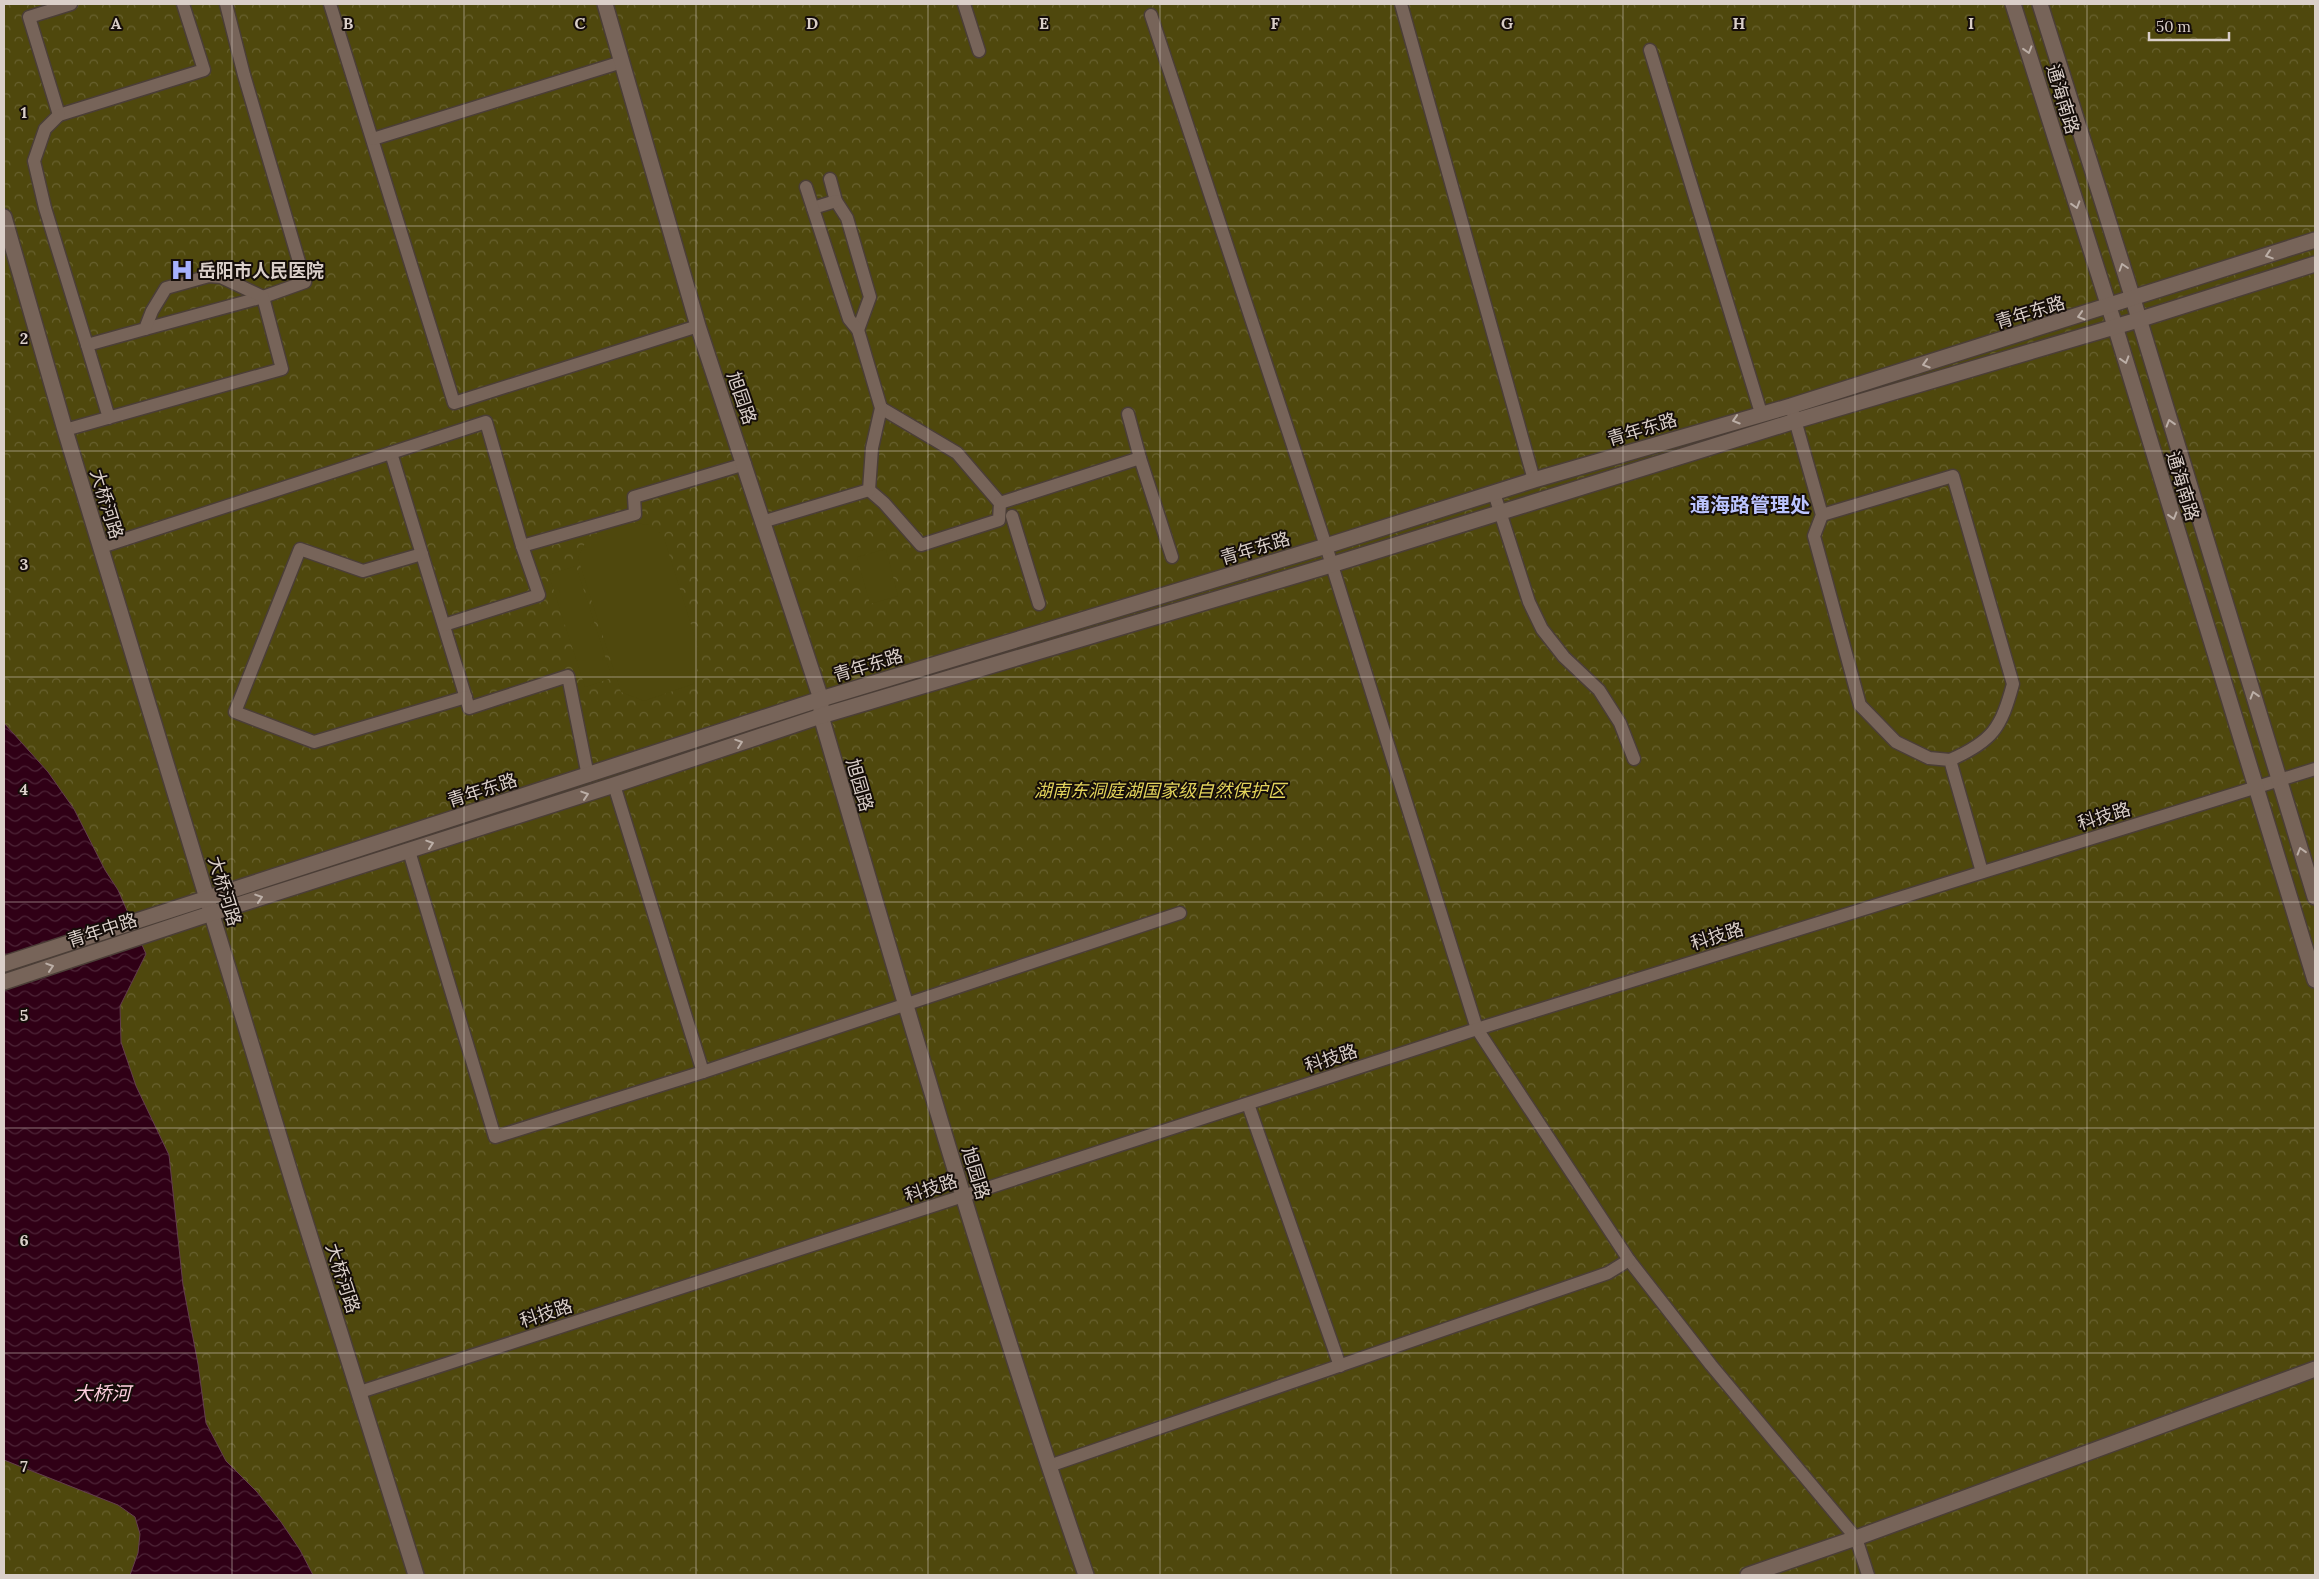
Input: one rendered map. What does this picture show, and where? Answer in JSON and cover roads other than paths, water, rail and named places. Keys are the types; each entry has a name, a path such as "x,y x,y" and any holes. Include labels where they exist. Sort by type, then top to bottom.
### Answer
{"street":[{"path":"59,115 29,17 71,4"},
{"path":"109,418 45,208 34,161 45,129 59,115 204,70 183,4"},
{"path":"87,346 263,297 305,282 244,75 226,4"},
{"path":"330,4 454,403 698,326"},
{"name":"旭园路","path":"604,4 698,326 821,699 821,716 963,1196 1048,1466 1086,1575"},
{"path":"964,4 979,51"},
{"path":"1402,4 1534,480"},
{"name":"通海南路","path":"2013,4 2115,326 2315,980"},
{"name":"通海南路","path":"2040,4 2133,298 2138,320 2315,897"},
{"path":"1150,15 1326,546 1476,1029 1628,1260 1711,1365 1856,1538 1868,1575"},
{"path":"1650,50 1761,413"},
{"path":"373,139 622,62"},
{"path":"830,179 836,201 847,218 870,297 858,330"},
{"path":"806,187 849,319 858,330 881,408 872,448 868,490"},
{"path":"813,208 836,201"},
{"name":"大桥河路","path":"4,217 65,430 296,1192 416,1575"},
{"name":"青年东路","path":"4,964 190,902 588,776 821,699 1326,546 1534,480 1761,413 1791,406 2315,240"},
{"name":"青年东路","path":"212,913 614,785 821,716 1331,565 1795,421 2138,320 2315,264"},
{"path":"65,430 282,369 263,297 221,277 209,276 166,288 152,311 145,329"},
{"path":"1791,406 1822,515 1814,536 1860,705 1896,742 1929,758 1950,760 1993,734 2006,708 2013,684 1953,476 1822,515"},
{"path":"881,408 957,453 1003,501 1012,516 1039,604"},
{"path":"1128,414 1172,557"},
{"path":"101,547 486,422 522,546 539,595 444,625"},
{"path":"391,453 469,708 568,676 588,776"},
{"path":"1003,501 1140,458"},
{"path":"522,546 635,514 634,497 744,464"},
{"path":"868,490 884,503 921,545 1012,516"},
{"path":"762,522 868,490"},
{"path":"1494,493 1529,602 1542,629 1564,656 1599,690 1620,723 1634,759"},
{"path":"999,520 1003,501"},
{"path":"422,554 363,571 300,549 235,712 314,742 466,697"},
{"path":"1950,760 1982,872"},
{"name":"科技路","path":"360,1392 1476,1029 2315,769"},
{"path":"614,785 703,1072"},
{"path":"409,851 495,1137 703,1072 1180,913"},
{"name":"青年中路","path":"4,982 212,913"},
{"path":"1248,1104 1340,1366"},
{"path":"1048,1466 1608,1273 1628,1260"},
{"path":"1748,1575 1856,1538 2315,1369"}],"water":[{"name":"大桥河","path":"4,723 48,772 74,809 105,870 118,890 146,954 120,1006 121,1042 136,1086 169,1155 183,1285 198,1364 206,1423 226,1461 257,1492 281,1522 300,1550 313,1575 130,1575 138,1553 140,1534 135,1517 118,1505 4,1460"}],"place":[{"name":"岳阳市人民医院","path":"182,270"}],"district":[{"name":"通海路管理处","path":"1750,504"}],"park label":[{"name":"湖南东洞庭湖国家级自然保护区","path":"1160,790"}]}
